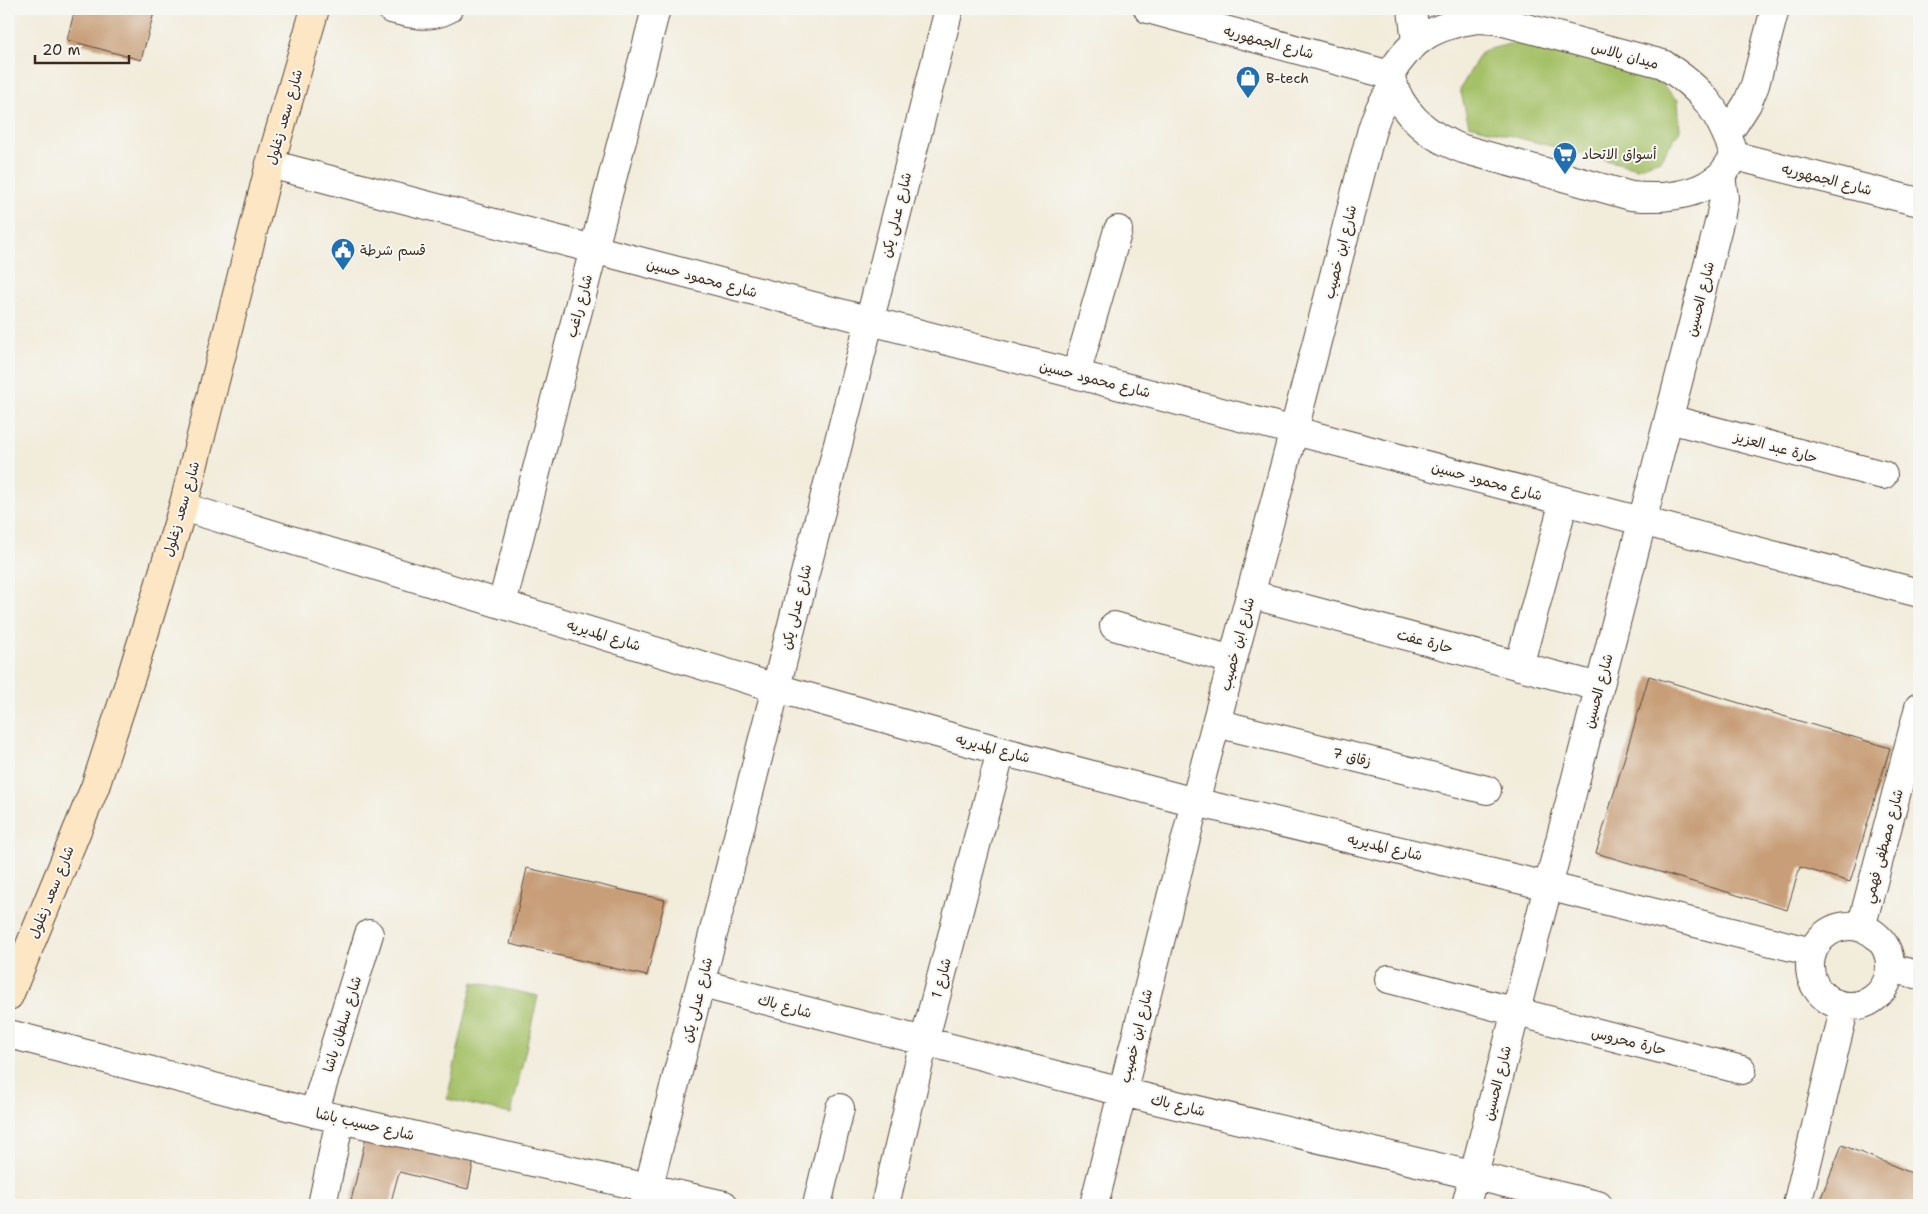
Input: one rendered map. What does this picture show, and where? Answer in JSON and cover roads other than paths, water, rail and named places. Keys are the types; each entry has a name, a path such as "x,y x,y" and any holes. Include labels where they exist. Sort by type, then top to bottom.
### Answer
{"main road":[{"name":"شارع سعد زغلول","path":"9,996 95,787 132,674 183,507 270,164 315,9"}],"street":[{"path":"391,9 419,16 440,13 448,9"},
{"name":"شارع راغب","path":"502,604 656,9"},
{"name":"شارع عدلى يكن","path":"646,1196 702,984 949,9"},
{"name":"شارع الجمهوريه","path":"1148,9 1392,82"},
{"path":"1412,9 1416,42"},
{"path":"1392,82 1404,107 1416,122 1430,134 1446,143 1631,196 1650,198 1677,195 1704,186 1728,155 1756,85 1775,9"},
{"name":"ميدان بالاس","path":"1392,82 1400,56 1427,34 1460,22 1478,19 1496,20 1663,64 1704,95 1718,116 1728,155"},
{"name":"شارع ابن خصيب","path":"1094,1205 1195,802 1371,133 1379,108 1392,82"},
{"name":"شارع الجمهوريه","path":"1728,155 1919,202"},
{"name":"شارع الحسين","path":"1466,1205 1720,219 1728,155"},
{"name":"شارع محمود حسين","path":"270,164 1919,593"},
{"path":"1076,374 1118,230"},
{"name":"حارة عبد العزيز","path":"1669,419 1882,475"},
{"path":"1519,666 1564,500"},
{"name":"شارع المديريه","path":"183,507 776,688 1001,751 1195,802 1547,886 1812,952"},
{"name":"حارة عفت","path":"1250,594 1599,687"},
{"path":"1114,626 1232,660"},
{"name":"شارع مصطفى فهمي","path":"1861,928 1919,707"},
{"name":"زقاق 7","path":"1216,723 1487,790"},
{"name":"شارع 1","path":"885,1205 924,1042 1001,751"},
{"path":"1849,926 1861,928 1873,934 1883,943 1888,955 1890,968 1886,984 1876,996 1862,1004 1845,1006 1824,996 1816,986 1810,964 1812,952 1827,933 1849,926"},
{"name":"شارع سلطان باشا","path":"314,1113 369,934"},
{"path":"1890,968 1919,975"},
{"name":"حارة محروس","path":"1389,978 1742,1070"},
{"name":"شارع باك","path":"702,984 1122,1092 1598,1205"},
{"path":"1797,1205 1845,1006"},
{"name":"شارع حسيب باشا","path":"9,1034 646,1196 724,1205"},
{"path":"817,1205 840,1108"},
{"path":"322,1205 340,1119"}],"place":[{"name":"B-tech","path":"1248,99"},
{"name":"أسواق الاتحاد","path":"1565,175"},
{"name":"قسم شرطة","path":"343,271"}]}
